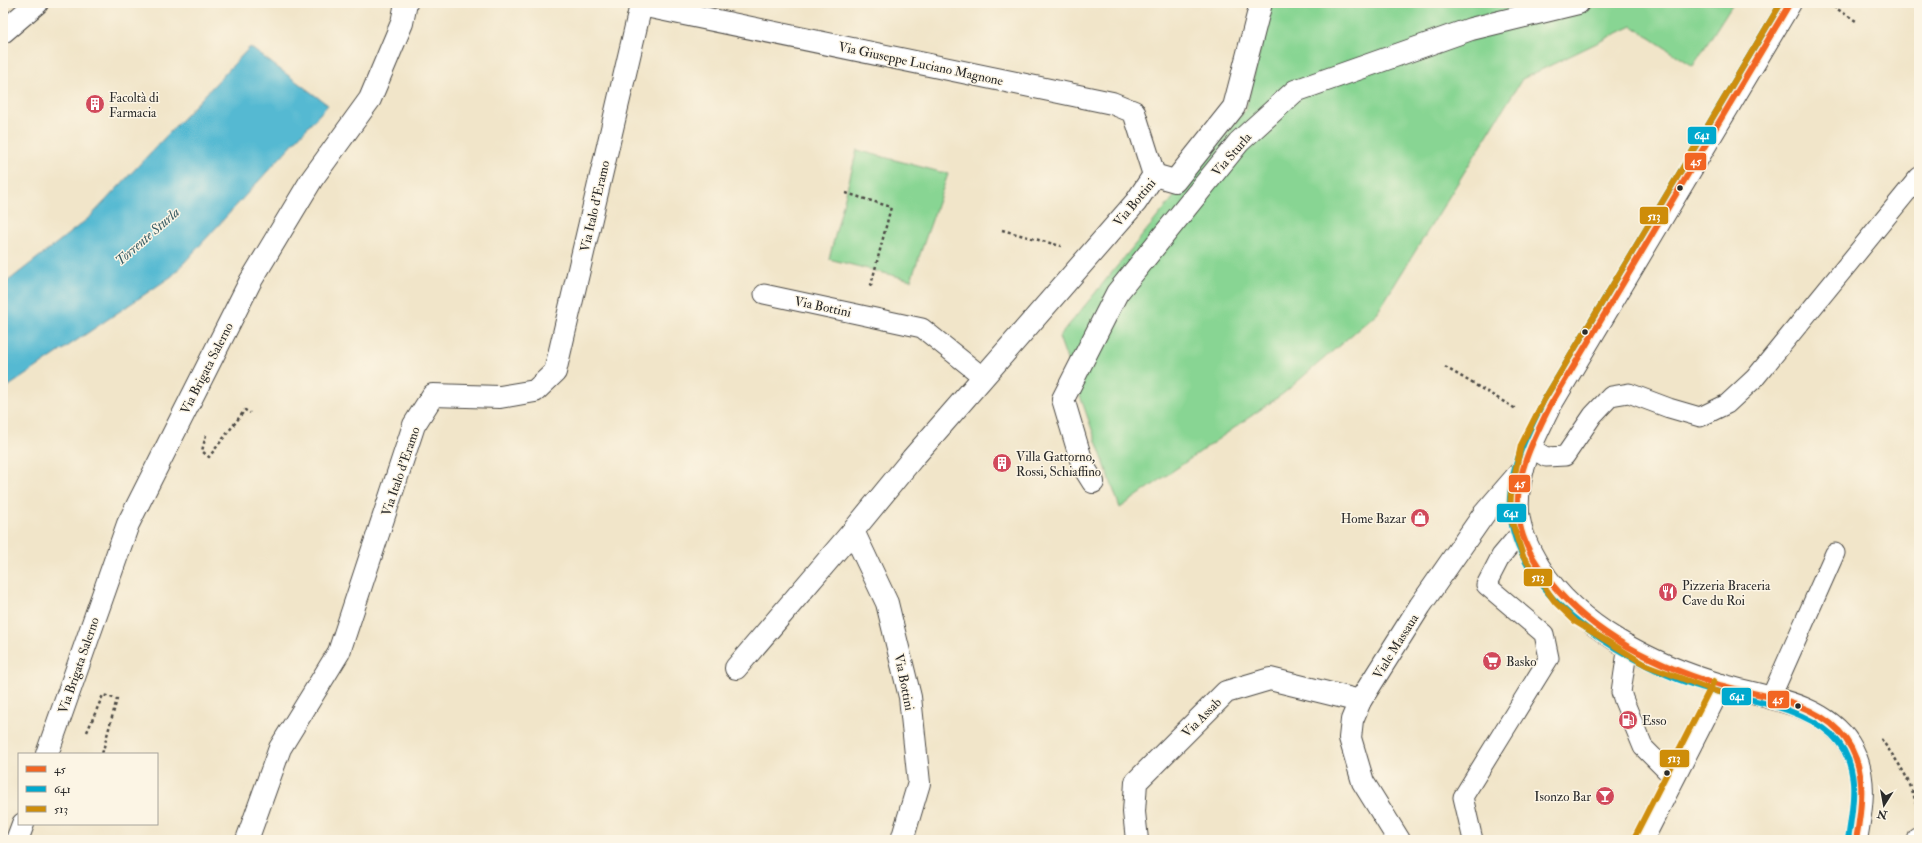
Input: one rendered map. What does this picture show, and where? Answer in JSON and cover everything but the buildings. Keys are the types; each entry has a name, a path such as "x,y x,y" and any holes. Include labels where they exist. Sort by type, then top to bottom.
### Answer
{"street":[{"path":"3,32 36,3"},
{"name":"Via Brigata Salerno","path":"47,753 128,524 250,282 312,179 370,98 402,23 406,3"},
{"name":"Via Bottini","path":"736,668 853,531 912,458 1136,202 1154,175 1175,181 1234,107 1261,3"},
{"name":"Via Sturla","path":"1093,482 1083,466 1063,399 1117,293 1239,142 1295,91 1471,29 1578,3"},
{"path":"1790,3 1551,404 1529,447 1523,469 1519,494 1518,514 1522,531 1530,552 1561,597 1581,616 1650,658 1673,668 1721,685 1771,697 1824,719 1848,743 1858,763 1862,778 1862,798 1856,840"},
{"name":"Via Giuseppe Luciano Magnone","path":"641,4 1112,103 1134,112 1154,175"},
{"name":"Via Italo d'Eramo","path":"247,840 280,748 339,652 414,425 433,396 500,396 535,391 555,372 641,4"},
{"name":"Viale Massaua","path":"1400,840 1363,782 1350,738 1352,720 1360,701 1420,606 1484,514 1523,469"},
{"name":"Via Bottini","path":"853,531 887,603 910,696 919,782 902,840"},
{"name":"Via Assab","path":"1137,840 1134,812 1136,782 1226,692 1270,679 1360,701"},
{"path":"1642,840 1721,685"},
{"path":"17,840 22,825"}],"lane":[{"path":"1529,447 1546,457 1565,456 1593,415 1611,396 1629,394 1700,417 1727,404 1755,378 1919,177"},
{"name":"Via Bottini","path":"764,294 922,328 983,377"},
{"path":"1473,840 1463,797 1549,658 1544,634 1486,585 1501,556 1522,531"},
{"path":"1771,697 1835,553"},
{"path":"1628,645 1621,692 1624,702 1643,747 1674,778"}],"path":[{"path":"1828,3 1856,22"},
{"path":"846,193 891,207 877,263"},
{"path":"1002,230 1090,254"},
{"path":"1445,367 1516,409"},
{"path":"186,409 209,422 202,451 209,457 245,410 250,412"},
{"path":"84,738 103,694 117,699 102,753"},
{"path":"1880,739 1902,768 1911,784 1916,803 1919,804"}],"green space":[{"path":"1271,3 1733,3 1693,66 1632,26 1522,79 1377,313 1284,393 1120,508 1059,337 1246,109"},
{"path":"857,150 948,174 911,280 829,259"}],"water":[{"name":"Torrente Sturla","path":"250,47 328,105 172,276 3,390 3,285 90,217"}],"transit line":[{"name":"641","path":"1781,3 1544,400 1522,447 1514,471 1510,497 1513,530 1526,562 1546,590 1572,616 1601,639 1664,674 1711,690 1785,709 1802,716 1832,735 1848,758 1851,771 1853,798 1848,839"},
{"name":"513","path":"1718,692 1646,665 1576,622 1555,602 1523,556 1510,516 1511,493 1521,445 1544,400 1781,3"},
{"name":"45","path":"1790,3 1551,404 1532,443 1523,470 1518,499 1518,513 1524,537 1531,553 1544,574 1561,595 1580,613 1623,644 1646,656 1695,677 1720,685 1783,700 1813,712 1839,731 1855,756 1859,769 1861,797 1856,840"},
{"name":"513","path":"1635,836 1714,681"}],"place":[{"name":"Facoltà di Farmacia","path":"95,104"},
{"name":"Villa Gattorno, Rossi, Schiaffino","path":"1002,463"},
{"name":"Home Bazar","path":"1420,518"},
{"name":"Pizzeria Braceria Cave du Roi","path":"1668,592"},
{"name":"Basko","path":"1492,661"},
{"name":"Esso","path":"1628,720"},
{"name":"Isonzo Bar","path":"1605,796"}]}
